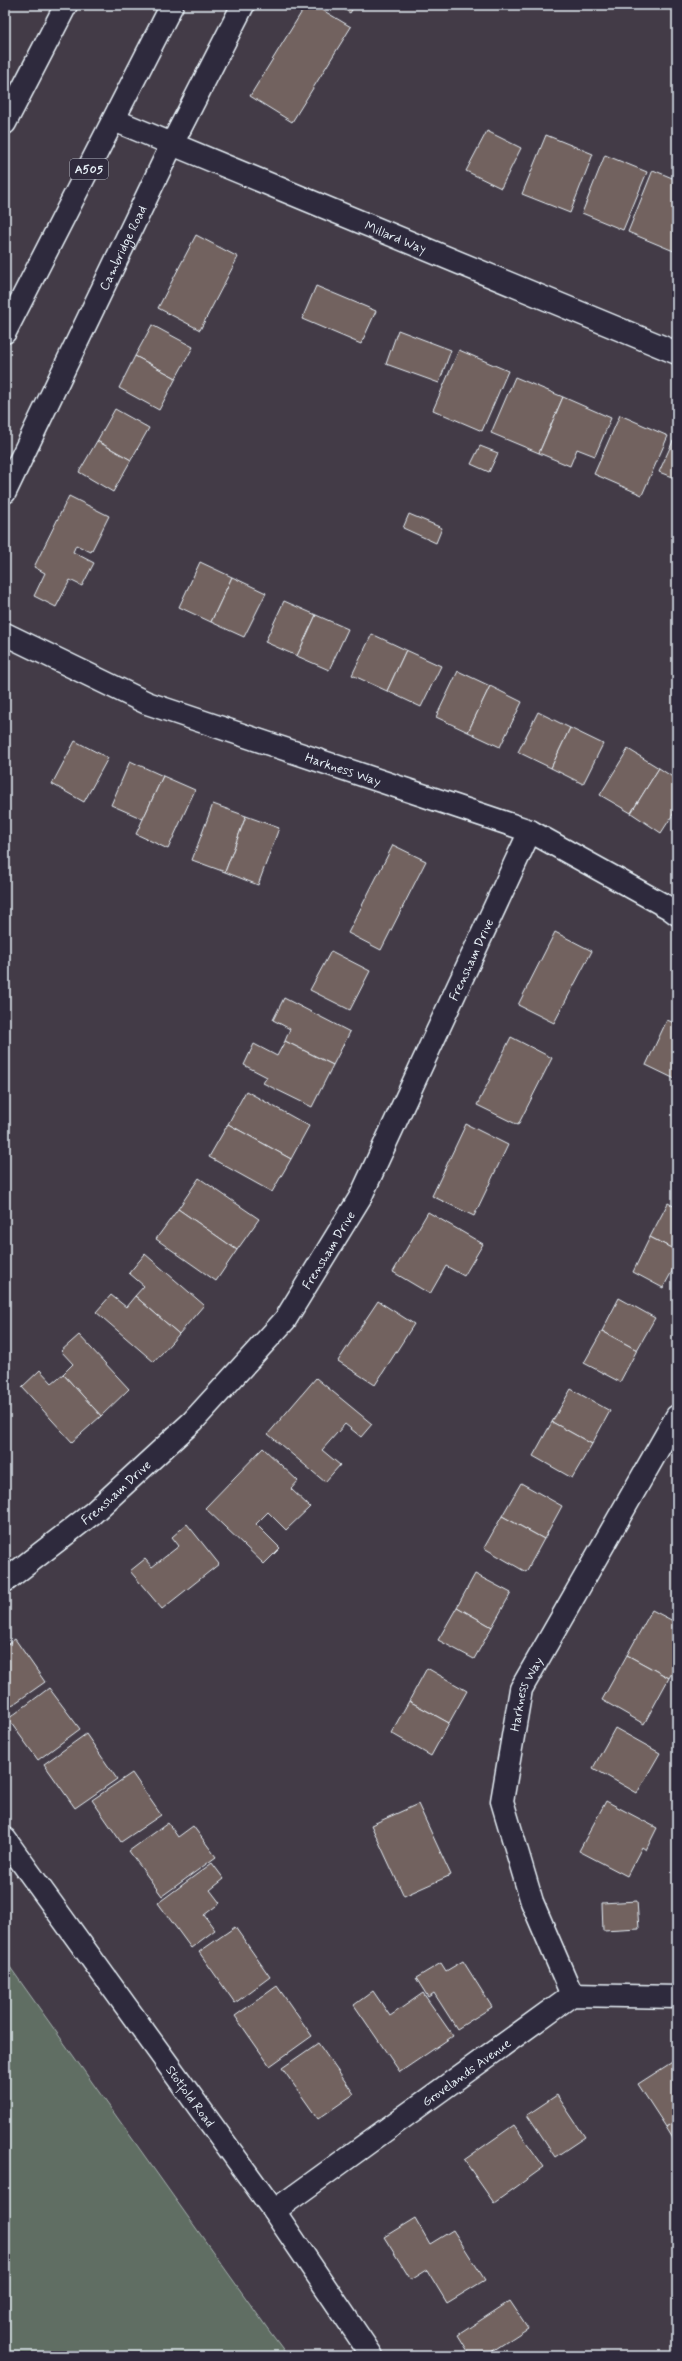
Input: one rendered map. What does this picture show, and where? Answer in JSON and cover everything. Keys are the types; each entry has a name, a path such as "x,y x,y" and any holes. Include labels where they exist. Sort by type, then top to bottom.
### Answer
{"street":[{"path":"5,123 66,5"},
{"name":"A505","path":"5,332 172,5"},
{"name":"Cambridge Road","path":"5,492 172,144 244,5"},
{"name":"Millard Way","path":"114,120 677,353"},
{"name":"Harkness Way","path":"5,634 147,703 530,831 669,908 677,914"},
{"name":"Frensham Drive","path":"5,1581 93,1513 193,1421 285,1320 361,1196 530,831"},
{"name":"Harkness Way","path":"572,1995 532,1902 502,1801 521,1689 677,1416"},
{"name":"Stotfold Road","path":"5,1840 274,2211 372,2356"},
{"path":"572,1995 677,1997"},
{"name":"Grovelands Avenue","path":"274,2211 572,1995"}],"green space":[{"path":"5,1960 270,2332 288,2356 5,2356"}],"building":[{"path":"306,5 314,5 351,27 292,122 250,96"},
{"path":"337,5 355,5 350,13"},
{"path":"487,131 521,148 501,188 466,171"},
{"path":"546,135 593,154 570,213 522,194"},
{"path":"605,155 647,172 623,230 582,213"},
{"path":"653,170 677,180 676,252 628,232"},
{"path":"196,235 238,257 200,330 158,308"},
{"path":"316,286 376,311 361,344 302,319"},
{"path":"152,325 193,347 176,378 135,356"},
{"path":"398,330 451,350 439,383 386,364"},
{"path":"459,350 508,371 482,431 433,410"},
{"path":"135,356 176,378 159,410 119,388"},
{"path":"515,377 563,397 539,453 491,433"},
{"path":"563,397 611,418 595,456 577,449 570,466 539,453"},
{"path":"115,409 149,428 131,460 97,441"},
{"path":"620,415 668,436 642,495 594,474"},
{"path":"97,441 131,460 113,492 79,472"},
{"path":"673,441 677,443 677,479 659,472"},
{"path":"480,446 498,453 489,472 471,464"},
{"path":"69,496 109,516 91,552 76,545 73,552 94,563 82,586 70,580 56,607 34,596 45,573 34,567"},
{"path":"409,514 442,528 436,543 403,528"},
{"path":"200,562 232,577 211,622 179,607"},
{"path":"232,577 266,593 244,637 211,622"},
{"path":"284,601 316,615 297,656 265,642"},
{"path":"316,615 348,629 329,670 297,656"},
{"path":"372,634 406,650 387,691 352,675"},
{"path":"406,650 441,666 421,707 387,691"},
{"path":"458,671 490,686 468,732 436,717"},
{"path":"490,686 522,702 500,747 468,732"},
{"path":"538,712 570,728 551,768 518,752"},
{"path":"570,728 603,744 583,784 551,768"},
{"path":"75,741 108,758 84,802 52,784"},
{"path":"628,749 659,768 631,813 600,795"},
{"path":"130,761 163,776 143,819 111,805"},
{"path":"659,768 677,780 677,808 661,833 631,813"},
{"path":"163,776 195,790 168,849 136,834"},
{"path":"213,804 246,816 225,872 192,860"},
{"path":"246,816 279,828 258,885 225,872"},
{"path":"393,845 426,861 381,950 348,933"},
{"path":"555,932 592,951 554,1023 518,1005"},
{"path":"331,951 370,971 350,1010 310,990"},
{"path":"284,998 350,1032 333,1065 285,1041 290,1029 273,1020"},
{"path":"667,1020 677,1024 677,1080 646,1065"},
{"path":"511,1037 552,1058 518,1125 477,1105"},
{"path":"285,1041 333,1065 312,1107 263,1083 267,1077 244,1065 254,1044 277,1056"},
{"path":"246,1091 309,1126 291,1159 228,1124"},
{"path":"228,1124 291,1159 272,1192 209,1157"},
{"path":"466,1124 508,1145 474,1216 432,1196"},
{"path":"199,1178 259,1219 237,1250 178,1209"},
{"path":"668,1203 677,1208 677,1251 650,1237"},
{"path":"178,1209 237,1250 216,1281 156,1239"},
{"path":"428,1212 483,1244 464,1276 446,1266 430,1294 393,1272"},
{"path":"650,1237 677,1251 677,1262 663,1288 633,1272"},
{"path":"145,1254 204,1305 179,1334 135,1296 144,1286 129,1273"},
{"path":"111,1295 126,1307 135,1296 179,1334 154,1362 96,1312"},
{"path":"619,1298 655,1318 637,1350 602,1331"},
{"path":"378,1301 414,1324 375,1385 338,1361"},
{"path":"602,1331 637,1350 620,1382 584,1363"},
{"path":"79,1335 129,1389 101,1416 63,1374 73,1364 61,1351"},
{"path":"40,1370 52,1383 63,1374 101,1416 72,1442 22,1387"},
{"path":"316,1378 372,1424 361,1437 345,1424 322,1450 340,1465 325,1482 268,1434"},
{"path":"571,1389 610,1411 592,1444 552,1422"},
{"path":"552,1422 592,1444 572,1478 533,1456"},
{"path":"263,1448 298,1481 291,1489 310,1507 286,1530 268,1512 256,1524 280,1548 264,1564 205,1508"},
{"path":"521,1483 562,1506 544,1539 502,1516"},
{"path":"502,1516 544,1539 526,1572 484,1548"},
{"path":"187,1524 219,1564 162,1609 130,1571 145,1559 152,1567 179,1546 172,1537"},
{"path":"475,1574 511,1593 492,1627 457,1607"},
{"path":"457,1607 492,1627 474,1659 438,1640"},
{"path":"652,1610 677,1623 677,1664 669,1678 627,1655"},
{"path":"15,1639 45,1682 5,1710 5,1646"},
{"path":"627,1655 669,1678 644,1724 602,1700"},
{"path":"427,1668 467,1691 449,1723 409,1701"},
{"path":"49,1688 80,1729 38,1760 8,1719"},
{"path":"409,1701 449,1723 431,1756 391,1733"},
{"path":"615,1728 660,1753 637,1793 593,1768"},
{"path":"86,1734 117,1779 75,1808 44,1764"},
{"path":"132,1773 161,1815 121,1842 92,1800"},
{"path":"606,1801 657,1828 646,1850 642,1847 627,1876 579,1851"},
{"path":"418,1804 451,1875 404,1896 371,1825"},
{"path":"168,1823 178,1837 193,1826 216,1857 162,1896 129,1851"},
{"path":"212,1863 224,1879 210,1890 220,1903 204,1915 215,1930 191,1948 158,1903"},
{"path":"637,1901 639,1929 603,1931 602,1903"},
{"path":"235,1927 270,1977 235,2003 199,1952"},
{"path":"463,1961 492,2007 457,2029 434,1993 428,1997 416,1978 441,1963 446,1971"},
{"path":"277,1986 312,2036 270,2066 235,2016"},
{"path":"373,1991 390,2016 423,1993 453,2036 400,2072 354,2005"},
{"path":"318,2043 354,2094 318,2119 282,2068"},
{"path":"677,2059 677,2120 666,2127 638,2084"},
{"path":"557,2095 585,2137 555,2157 527,2115"},
{"path":"677,2120 677,2145 666,2127"},
{"path":"514,2125 544,2167 494,2203 464,2160"},
{"path":"415,2218 430,2244 453,2230 485,2280 447,2303 427,2270 411,2280 384,2237"},
{"path":"510,2301 528,2328 485,2356 471,2356 458,2335"}]}
